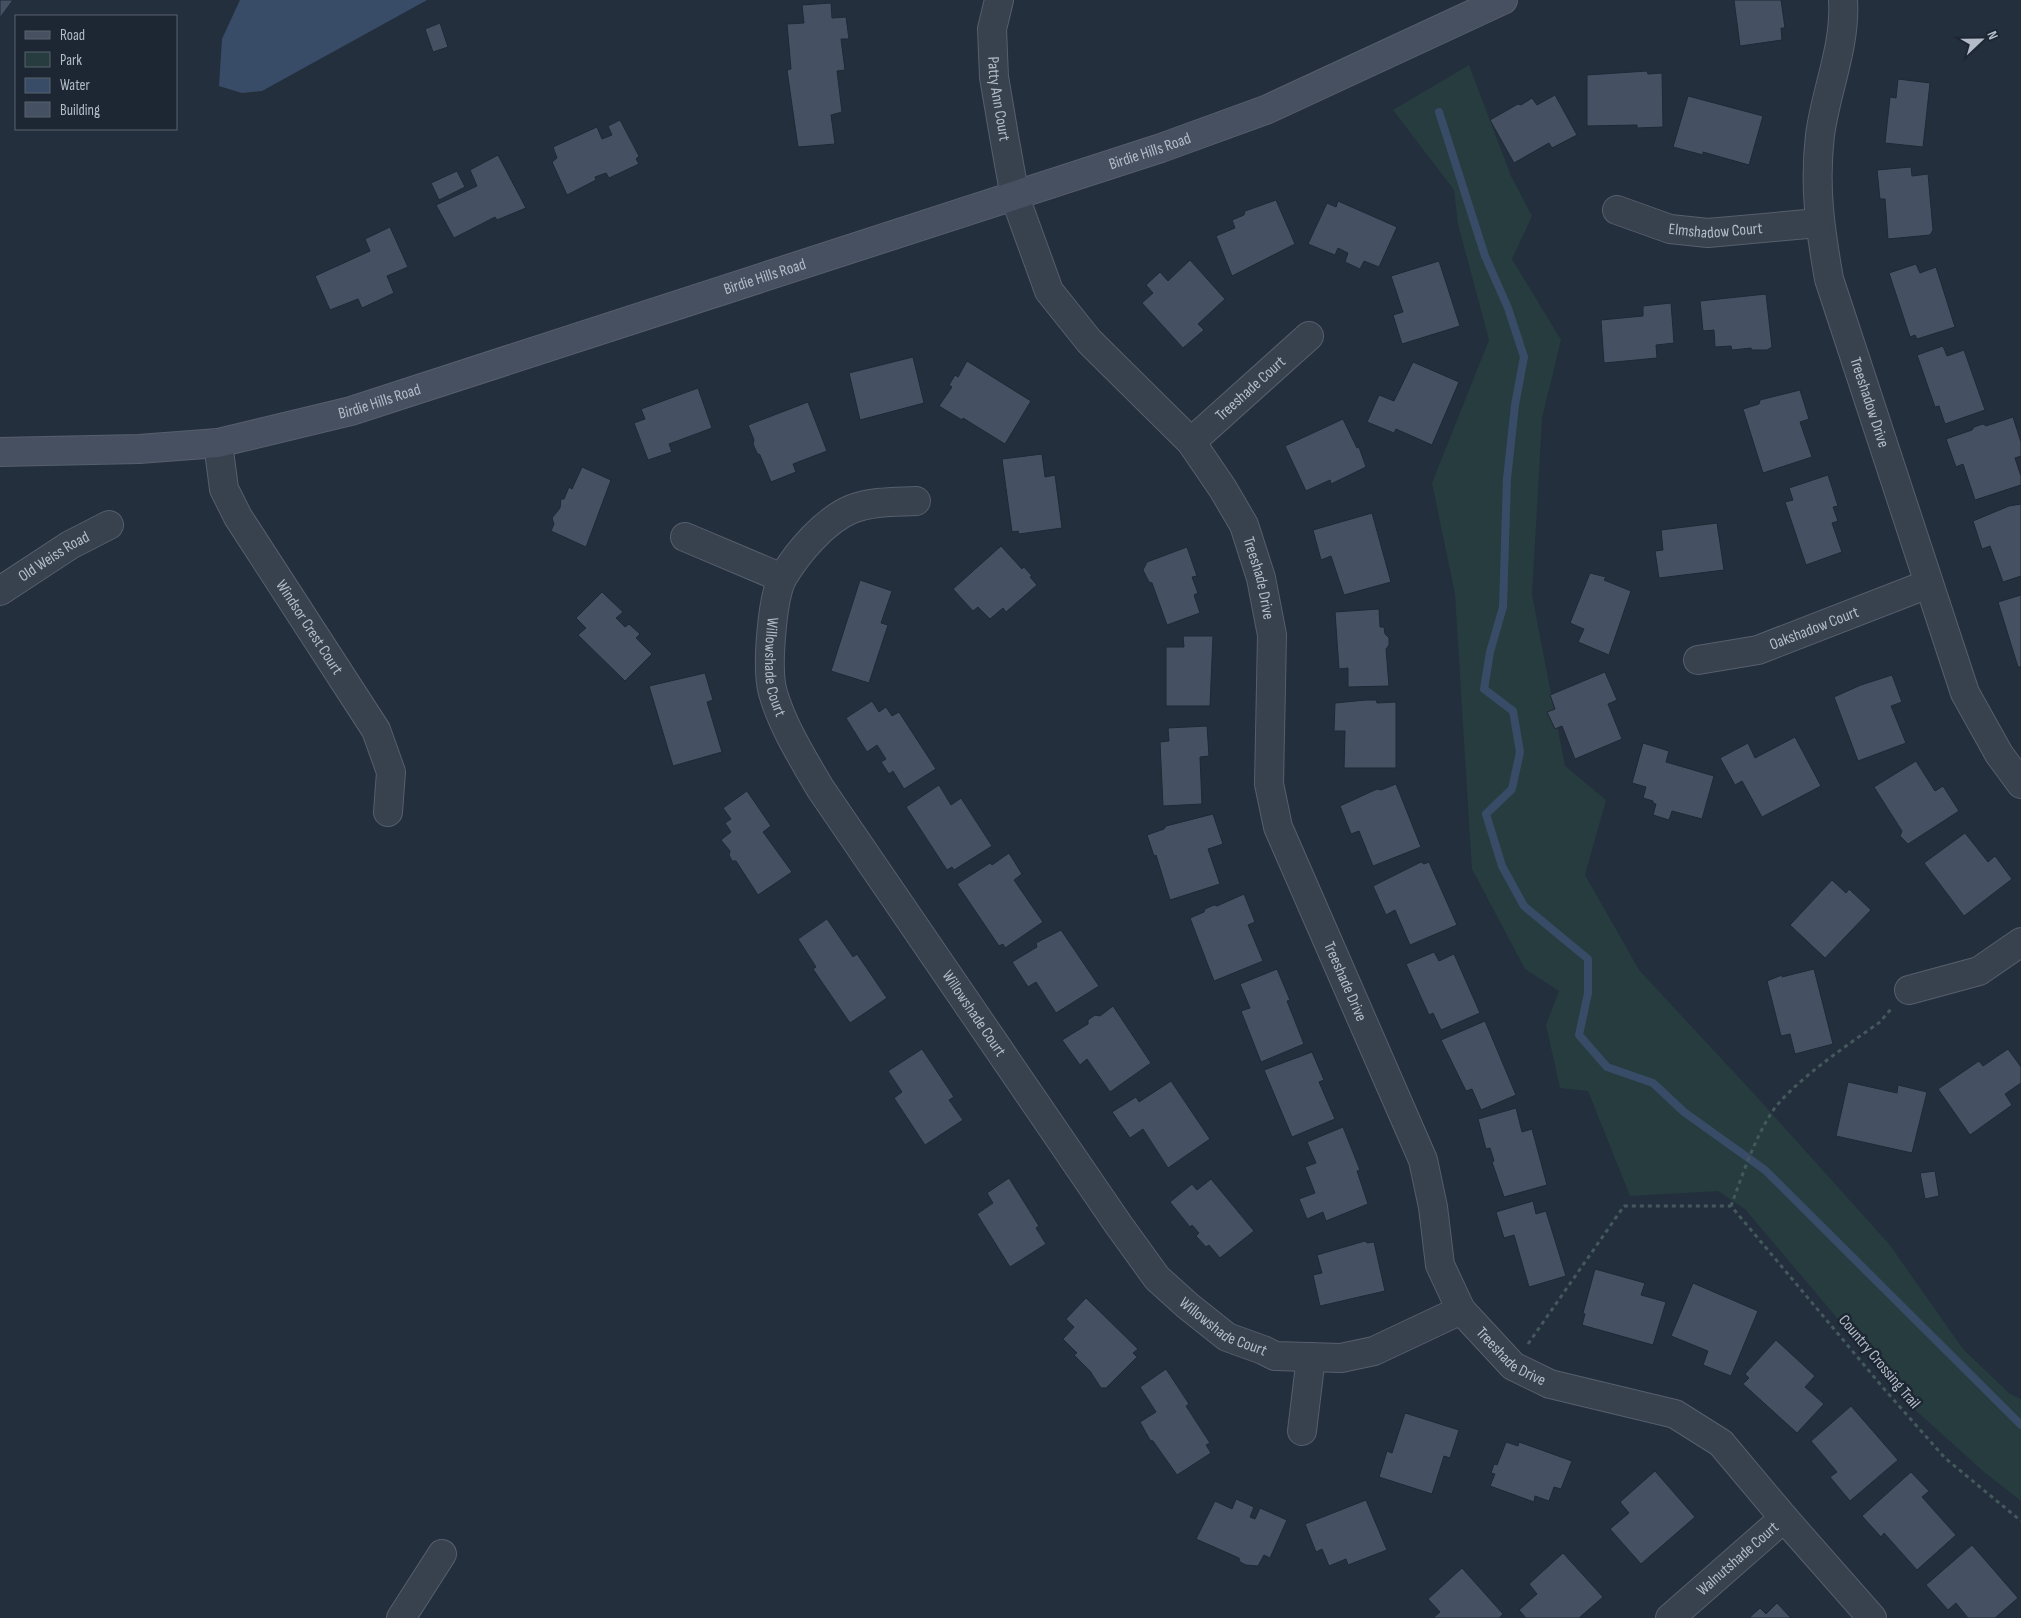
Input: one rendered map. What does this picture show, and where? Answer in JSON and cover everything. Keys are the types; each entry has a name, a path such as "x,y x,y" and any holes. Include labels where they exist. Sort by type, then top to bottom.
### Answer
{"main road":[{"name":"Birdie Hills Road","path":"0,452 139,449 218,443 351,411 1015,197 1268,109 1503,0"}],"street":[{"name":"Patty Ann Court","path":"999,0 992,29 994,77 1015,197"},
{"name":"Treeshadow Drive","path":"1843,0 1844,22 1820,134 1816,181 1818,222 1829,278 1965,693 2000,754 2021,784"},
{"name":"Treeshade Drive","path":"1015,197 1049,291 1089,341 1191,442 1223,489 1244,525 1261,578 1272,635 1269,784 1278,827 1423,1160 1433,1207 1440,1265 1461,1310 1513,1366 1550,1384 1676,1414 1721,1443 1872,1618"},
{"name":"Elmshadow Court","path":"1617,210 1670,229 1708,233 1818,222"},
{"name":"Treeshade Court","path":"1191,442 1309,336"},
{"name":"Windsor Crest Court","path":"218,443 224,490 238,517 376,730 392,772 388,812"},
{"name":"Willowshade Court","path":"916,502 879,503 853,508 822,526 782,578 769,639 772,691 789,735 820,788 1118,1224 1157,1278 1227,1336 1275,1356 1341,1358 1374,1351 1461,1310"},
{"name":"Old Weiss Road","path":"0,591 70,545 109,525"},
{"path":"685,538 782,578"},
{"name":"Oakshadow Court","path":"1698,660 1758,650 1928,584"},
{"path":"1909,990 1979,970 2021,942"},
{"path":"1302,1431 1311,1357"},
{"name":"Walnutshade Court","path":"1670,1618 1784,1518"},
{"path":"400,1618 442,1554"}],"path":[{"path":"1513,1366 1624,1206 1731,1206 1746,1164 1770,1114 1795,1087 1880,1022 1909,990"},
{"name":"Country Crossing Trail","path":"1731,1206 1878,1383 1946,1458 2021,1521"}],"green space":[{"path":"1469,65 1511,176 1532,216 1512,259 1561,340 1542,418 1532,595 1565,766 1606,800 1585,875 1639,970 1756,1096 1889,1244 1963,1349 2010,1394 2021,1399 2021,1501 1984,1472 1913,1408 1745,1209 1718,1191 1630,1196 1588,1091 1560,1088 1546,1025 1559,991 1525,969 1472,869 1455,594 1432,483 1489,340 1458,224 1454,190 1393,110"}],"water":[{"path":"240,0 427,0 262,91 242,93 219,86 222,39"}],"building":[{"path":"0,0 13,0 0,18"},
{"path":"1734,0 1781,0 1785,28 1781,28 1782,40 1740,46"},
{"path":"831,3 832,18 846,17 849,39 841,39 845,70 837,71 842,112 831,115 835,144 798,147 787,70 791,69 787,24 804,23 802,5"},
{"path":"440,23 448,47 433,52 425,29"},
{"path":"1647,71 1648,74 1662,73 1663,127 1637,128 1637,125 1587,126 1587,75"},
{"path":"1898,79 1930,83 1923,147 1885,143 1890,97 1896,98"},
{"path":"1555,95 1577,135 1552,148 1549,143 1514,163 1490,120 1532,98 1537,105"},
{"path":"1688,96 1763,116 1749,165 1703,152 1703,155 1673,147"},
{"path":"620,120 639,156 636,159 639,164 609,178 606,173 595,177 596,180 567,195 552,162 557,158 553,147 597,127 602,139 612,135 608,126"},
{"path":"498,155 526,208 497,220 495,217 454,238 436,205 477,186 470,170"},
{"path":"1911,167 1912,176 1928,174 1933,230 1930,235 1888,239 1885,199 1880,199 1877,170"},
{"path":"457,171 465,187 439,200 431,183"},
{"path":"1276,200 1295,244 1232,276 1216,236 1235,228 1232,220 1244,215 1245,211"},
{"path":"1338,201 1397,227 1379,267 1364,261 1360,269 1345,262 1348,253 1338,248 1335,255 1308,244 1327,203 1336,207"},
{"path":"390,227 408,267 387,276 394,293 362,308 358,299 330,310 315,276 370,251 365,239"},
{"path":"1190,260 1225,299 1198,324 1204,330 1183,348 1142,303 1153,293 1146,285 1160,272 1168,281"},
{"path":"1439,261 1460,326 1402,344 1393,315 1403,312 1391,276"},
{"path":"1916,264 1920,273 1936,267 1955,327 1917,339 1915,335 1910,337 1889,273"},
{"path":"1766,294 1772,347 1767,350 1752,350 1751,348 1732,350 1731,346 1715,347 1714,330 1703,331 1700,301"},
{"path":"1671,303 1674,343 1656,345 1657,358 1604,363 1601,320 1643,316 1643,306"},
{"path":"1943,346 1947,356 1964,350 1985,410 1945,424 1939,406 1935,407 1917,355"},
{"path":"913,357 924,403 860,420 849,373"},
{"path":"967,361 1031,401 1005,444 963,418 962,420 939,406 952,387 949,385 955,375 958,377"},
{"path":"1413,362 1459,382 1432,445 1396,429 1394,433 1367,422 1379,395 1394,401"},
{"path":"698,388 712,428 669,444 672,452 648,460 634,423 645,419 641,409"},
{"path":"1800,390 1809,419 1800,422 1812,457 1763,473 1743,409 1759,404 1760,400"},
{"path":"808,402 827,451 793,464 796,472 771,482 760,455 753,444 754,440 748,425"},
{"path":"2013,417 2021,442 2021,456 2015,458 2021,476 2021,485 1975,500 1963,464 1956,467 1946,439 1983,424 1986,426"},
{"path":"1343,419 1357,448 1359,447 1366,467 1331,484 1330,480 1306,491 1285,446"},
{"path":"1042,454 1045,477 1055,475 1062,528 1019,534 1018,531 1012,532 1002,459"},
{"path":"582,467 611,480 586,547 551,531 554,524 552,518 560,508 561,499 564,499 569,487 572,489"},
{"path":"1828,475 1838,506 1833,507 1838,521 1832,523 1842,552 1806,565 1785,502 1793,500 1789,488"},
{"path":"2021,504 2021,576 2003,582 1990,546 1982,549 1973,521 2009,506"},
{"path":"1372,513 1391,582 1344,595 1331,556 1321,560 1313,530"},
{"path":"1717,523 1724,570 1659,578 1655,551 1663,550 1661,530"},
{"path":"1001,546 1022,569 1024,567 1037,585 1006,612 1003,608 990,619 978,607 973,611 953,589"},
{"path":"1187,547 1197,576 1192,577 1198,593 1194,595 1200,613 1167,625 1152,583 1149,582 1143,570 1147,562"},
{"path":"1590,573 1606,577 1604,580 1631,591 1609,655 1578,642 1584,629 1570,623"},
{"path":"860,580 892,591 881,623 888,625 869,683 831,671"},
{"path":"602,592 623,612 616,618 625,627 629,624 640,634 636,638 652,654 625,681 578,635 586,628 576,618"},
{"path":"2021,595 2021,667 2018,667 1998,602"},
{"path":"1379,609 1380,627 1384,627 1385,634 1389,638 1389,645 1386,649 1389,686 1348,687 1348,668 1339,669 1335,612"},
{"path":"1183,636 1213,636 1210,706 1166,706 1166,647 1184,647"},
{"path":"1605,672 1617,700 1608,704 1622,739 1575,759 1562,726 1555,729 1547,712 1555,709 1550,695"},
{"path":"705,673 713,700 707,702 722,752 673,766 649,686"},
{"path":"1892,675 1902,702 1891,706 1906,743 1858,761 1834,697 1861,685"},
{"path":"1376,700 1377,703 1396,702 1396,768 1344,768 1345,731 1334,731 1335,703"},
{"path":"872,701 879,712 886,707 892,716 899,712 936,769 904,789 893,771 889,774 881,762 886,759 877,745 867,752 846,718"},
{"path":"1207,726 1209,756 1200,757 1202,804 1163,806 1160,742 1169,741 1168,728"},
{"path":"1795,737 1821,786 1762,817 1742,781 1735,785 1720,758 1748,743 1755,758"},
{"path":"1643,743 1669,751 1666,762 1714,776 1702,819 1672,811 1669,820 1653,815 1656,804 1643,798 1646,787 1632,783"},
{"path":"1916,761 1935,791 1943,786 1959,811 1908,844 1900,836 1902,831 1874,787"},
{"path":"1396,784 1421,847 1373,866 1359,831 1351,834 1340,806 1377,789 1381,790"},
{"path":"939,785 951,805 961,798 992,846 954,870 952,867 947,870 906,807"},
{"path":"747,791 771,826 763,832 792,872 758,895 736,861 732,861 729,855 730,851 721,840 731,832 725,823 731,819 723,808"},
{"path":"1213,814 1223,844 1208,849 1220,884 1170,900 1156,855 1154,856 1147,835 1164,829 1166,826"},
{"path":"1965,833 1988,862 1995,856 2012,879 1964,916 1924,863"},
{"path":"1009,853 1022,874 1014,880 1043,922 1005,948 1003,944 999,946 957,884 990,863 992,865"},
{"path":"1421,862 1424,864 1429,862 1457,925 1410,945 1395,910 1386,915 1373,886"},
{"path":"1832,880 1846,893 1849,889 1871,910 1825,958 1790,925"},
{"path":"1244,894 1255,922 1248,925 1263,961 1214,981 1190,918 1214,905 1217,906"},
{"path":"827,919 853,957 857,954 887,998 850,1023 813,969 816,967 798,939"},
{"path":"1061,930 1099,986 1056,1013 1036,982 1028,987 1012,962 1037,947 1036,943"},
{"path":"1434,952 1439,961 1454,954 1480,1013 1441,1030 1433,1013 1429,1015 1406,964"},
{"path":"1277,969 1290,1000 1287,1001 1304,1044 1261,1062 1241,1011 1250,1008 1240,984"},
{"path":"1814,969 1833,1044 1795,1054 1790,1034 1781,1036 1767,981 1782,975 1782,977"},
{"path":"1113,1006 1151,1063 1110,1092 1087,1059 1080,1065 1062,1040 1088,1024 1088,1020 1095,1015 1100,1016"},
{"path":"1485,1021 1516,1095 1481,1110 1472,1089 1466,1091 1441,1040"},
{"path":"922,1049 954,1097 949,1100 963,1120 925,1145 894,1098 902,1092 888,1071"},
{"path":"2008,1049 2021,1067 2021,1083 2005,1094 2012,1105 1970,1135 1938,1089 1979,1061 1983,1066"},
{"path":"1312,1052 1324,1080 1319,1082 1335,1119 1292,1137 1264,1070"},
{"path":"1171,1081 1210,1139 1168,1168 1143,1129 1130,1138 1112,1112 1136,1097 1139,1102"},
{"path":"1848,1082 1897,1093 1898,1085 1927,1092 1912,1153 1836,1136"},
{"path":"1516,1108 1522,1132 1532,1129 1547,1185 1504,1197 1492,1162 1494,1161 1490,1148 1486,1149 1478,1119"},
{"path":"1343,1127 1360,1170 1357,1171 1368,1204 1326,1221 1323,1212 1307,1219 1299,1199 1315,1193 1305,1167 1316,1163 1307,1142"},
{"path":"1935,1171 1939,1196 1925,1199 1920,1173"},
{"path":"1009,1178 1039,1226 1036,1228 1046,1244 1010,1267 977,1214 993,1203 987,1193"},
{"path":"1211,1179 1254,1231 1220,1258 1209,1245 1206,1247 1196,1236 1199,1233 1192,1225 1190,1227 1170,1202 1192,1184 1197,1190"},
{"path":"1533,1201 1536,1214 1546,1211 1566,1276 1529,1287 1514,1235 1504,1238 1496,1212"},
{"path":"1365,1241 1367,1243 1374,1242 1385,1291 1320,1306 1313,1275 1322,1273 1317,1255"},
{"path":"1595,1269 1645,1283 1641,1295 1666,1302 1653,1345 1582,1325 1585,1314 1583,1313"},
{"path":"1693,1283 1758,1311 1731,1376 1703,1365 1708,1351 1671,1336"},
{"path":"1086,1298 1138,1349 1133,1353 1137,1357 1106,1388 1101,1388 1090,1371 1074,1355 1077,1353 1063,1339 1074,1327 1066,1319"},
{"path":"1776,1340 1815,1376 1805,1387 1824,1404 1797,1433 1743,1384 1749,1378 1745,1374"},
{"path":"1166,1369 1189,1404 1186,1406 1210,1443 1206,1445 1211,1453 1177,1475 1153,1441 1150,1440 1140,1422 1156,1412 1140,1387"},
{"path":"1851,1406 1898,1460 1850,1501 1830,1477 1837,1472 1811,1441"},
{"path":"1405,1413 1459,1430 1450,1458 1444,1456 1432,1494 1379,1477 1387,1451 1392,1453"},
{"path":"1506,1442 1518,1446 1519,1442 1572,1461 1561,1489 1554,1487 1549,1501 1535,1496 1534,1502 1490,1486 1495,1474 1491,1473 1494,1464 1497,1465"},
{"path":"1655,1471 1695,1517 1641,1564 1610,1529 1629,1513 1620,1502"},
{"path":"1911,1472 1929,1491 1922,1497 1956,1535 1917,1570 1884,1533 1881,1537 1862,1516"},
{"path":"1236,1499 1254,1507 1250,1517 1255,1519 1260,1508 1287,1520 1270,1558 1264,1555 1258,1566 1246,1565 1240,1562 1239,1558 1196,1539 1215,1501 1232,1509"},
{"path":"1366,1500 1387,1550 1348,1565 1346,1559 1329,1566 1322,1549 1316,1552 1305,1524"},
{"path":"1972,1545 2018,1598 1995,1618 1968,1618 1956,1603 1948,1610 1926,1585"},
{"path":"1563,1553 1603,1597 1579,1618 1526,1618 1519,1610 1537,1594 1529,1584"},
{"path":"1462,1568 1503,1614 1499,1618 1433,1618 1440,1612 1428,1599"},
{"path":"1777,1603 1791,1618 1749,1618 1760,1608 1766,1614"}],"waterway":[{"path":"1439,112 1485,256 1508,308 1524,357 1515,405 1507,479 1503,607 1490,652 1484,689 1513,711 1520,752 1512,789 1486,814 1502,866 1524,906 1588,959 1588,993 1579,1035 1607,1067 1653,1083 1684,1112 1765,1170 2021,1425"}]}
